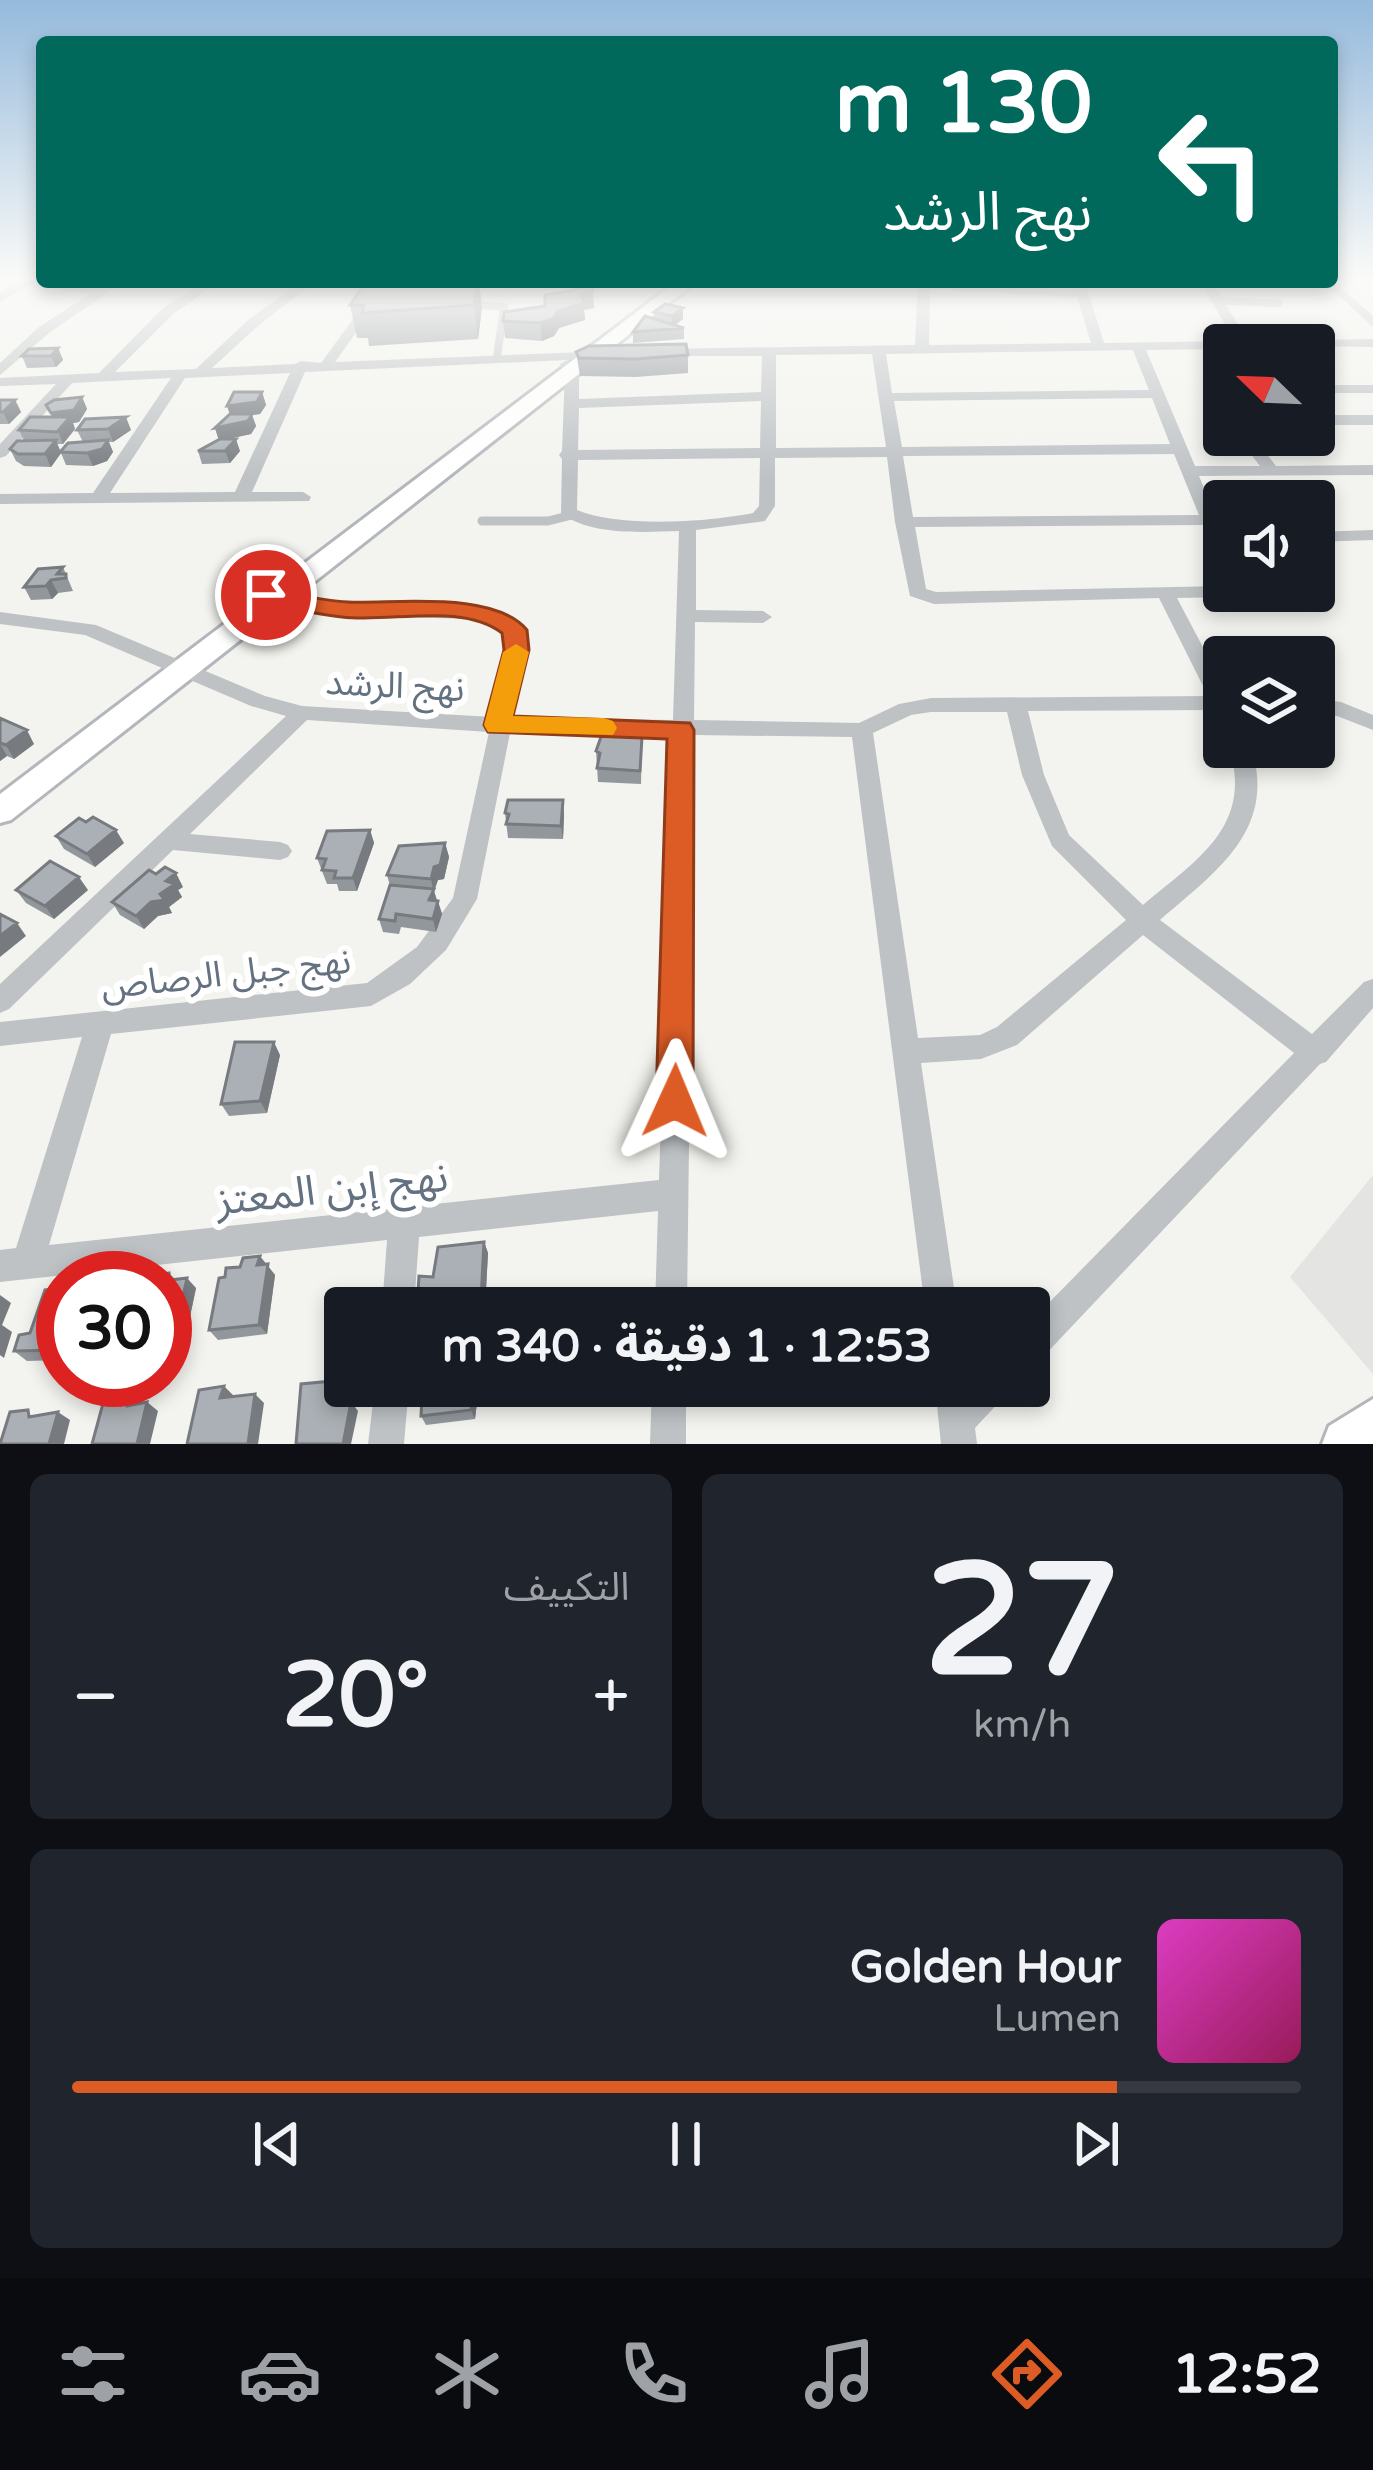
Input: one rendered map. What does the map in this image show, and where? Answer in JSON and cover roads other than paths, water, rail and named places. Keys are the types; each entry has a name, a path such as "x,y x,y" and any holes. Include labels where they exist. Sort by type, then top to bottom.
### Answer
{"street":[{"path":"0,371 29,344"},
{"path":"104,376 134,344"},
{"path":"201,371 229,344"},
{"path":"327,364 341,344"},
{"path":"603,344 586,359 572,404 567,455 566,506 572,515 596,524 759,517 768,498 769,351"},
{"path":"0,811 605,344"},
{"path":"638,353 1074,344"},
{"path":"1137,344 1203,503"},
{"path":"878,348 914,585 925,596 1203,592"},
{"path":"0,382 497,357 586,359"},
{"path":"242,496 301,365"},
{"path":"98,499 182,372"},
{"path":"0,453 69,378"},
{"path":"1335,389 1373,389"},
{"path":"888,397 1158,394"},
{"path":"572,404 768,396"},
{"path":"1335,420 1373,420"},
{"path":"567,455 1180,449"},
{"path":"1260,456 1272,471"},
{"path":"1190,471 1373,470"},
{"path":"0,500 303,496"},
{"path":"904,522 1203,520"},
{"path":"671,1287 688,523"},
{"path":"1335,536 1373,535"},
{"path":"1166,594 1203,665"},
{"name":"نهج جبل الرصاص","path":"0,1034 341,1001 371,994 396,982 429,955 465,899 497,725 517,650 514,630 501,620 460,611 343,610 273,596"},
{"path":"686,616 764,617"},
{"name":"نهج الرشد","path":"0,618 89,629 258,701 302,713 497,725 862,730"},
{"path":"0,797 180,668"},
{"path":"938,1287 862,730 906,709 1016,702 1203,705"},
{"path":"1016,702 1033,775 1060,840 1144,922 1316,1052"},
{"path":"1335,708 1373,723"},
{"path":"0,1001 172,842 302,713"},
{"path":"907,1051 981,1047 1007,1036 1144,922 1221,853 1240,824 1249,779 1246,768"},
{"path":"172,842 280,851"},
{"path":"1050,1325 1373,990"},
{"path":"14,1264 100,1024"},
{"name":"نهج إبن المعتز","path":"14,1264 673,1194"},
{"path":"400,1287 404,1225"},
{"path":"386,1444 390,1407"},
{"path":"668,1444 669,1407"},
{"path":"1347,1444 1373,1424"}],"lane":[{"path":"497,357 499,344"},
{"path":"482,521 548,521 572,515"}]}
